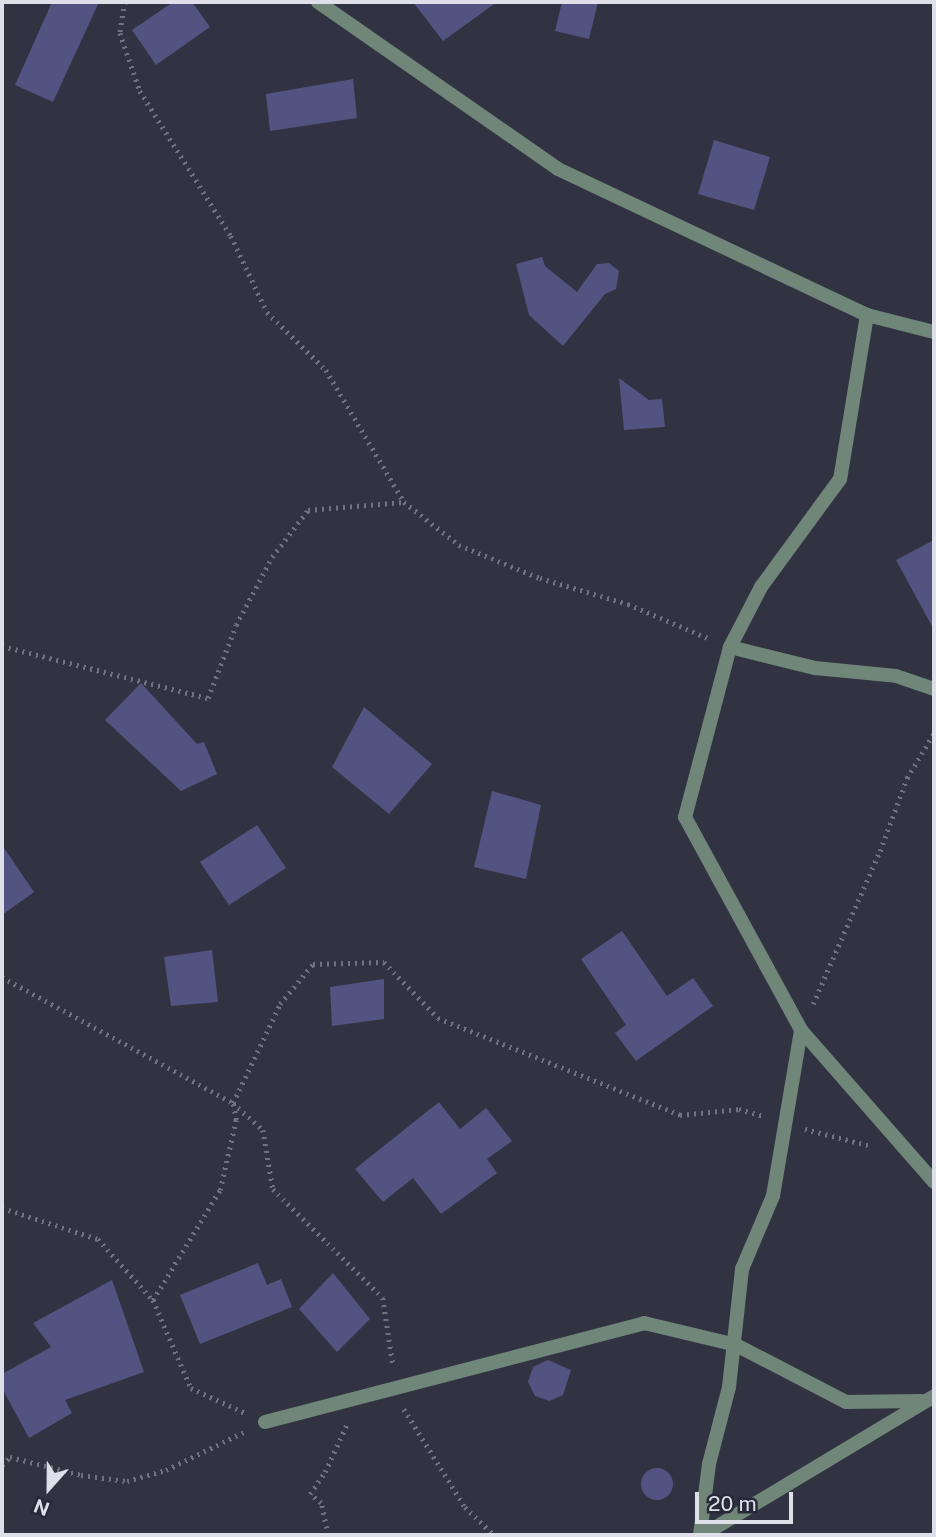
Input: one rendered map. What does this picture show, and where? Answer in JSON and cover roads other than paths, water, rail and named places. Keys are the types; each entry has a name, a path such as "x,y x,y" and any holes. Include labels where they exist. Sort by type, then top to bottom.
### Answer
{"street":[{"path":"318,2 558,169 867,315 934,332"},
{"path":"867,315 840,479 761,587 730,647 685,817 801,1030 934,1182"},
{"path":"730,647 815,668 896,676 934,689"},
{"path":"702,1535 709,1464 736,1345 742,1269 774,1196 801,1030"},
{"path":"265,1422 644,1323 736,1345 846,1402 928,1399"},
{"path":"702,1535 928,1399"}]}
